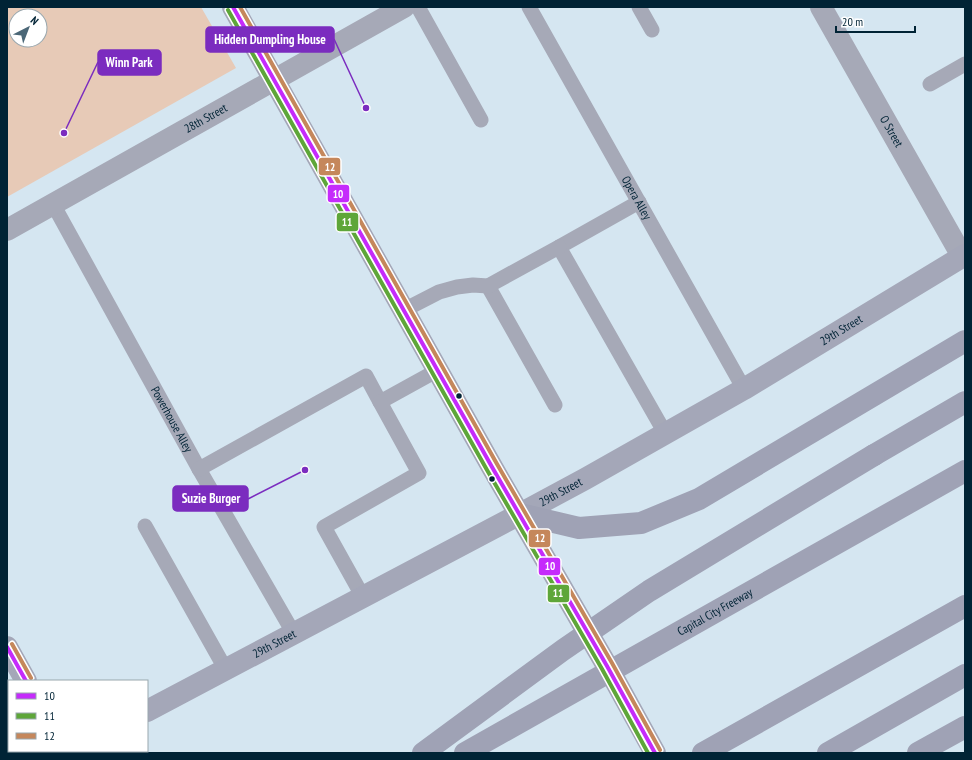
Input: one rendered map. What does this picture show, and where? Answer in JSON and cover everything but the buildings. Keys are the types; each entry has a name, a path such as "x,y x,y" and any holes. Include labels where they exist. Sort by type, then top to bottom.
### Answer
{"highway":[{"path":"520,514 579,528 641,523 699,499 965,341"},
{"path":"423,753 562,650 649,591 874,455 965,402"},
{"name":"Capital City Freeway","path":"465,753 965,471"},
{"path":"703,753 965,606"},
{"path":"828,753 965,675"},
{"path":"918,753 965,727"}],"main road":[{"path":"233,7 655,753"},
{"name":"29th Street","path":"148,710 520,514 744,389 963,255"},
{"path":"7,647 25,680"}],"street":[{"name":"28th Street","path":"7,230 404,7"},
{"name":"O Street","path":"821,7 963,255"}],"lane":[{"path":"418,7 482,120"},
{"name":"Opera Alley","path":"529,7 744,389"},
{"path":"639,7 652,30"},
{"path":"930,84 965,64"},
{"path":"404,310 439,292 457,287 473,285 488,286 639,202"},
{"name":"Powerhouse Alley","path":"53,204 199,469 294,634"},
{"path":"559,247 665,433"},
{"path":"488,286 555,405"},
{"path":"380,402 438,370"},
{"path":"199,469 366,376 419,473 324,527 363,597"},
{"path":"146,526 226,670"}],"shaded area":[{"path":"7,7 201,7 236,68 7,197"}],"transit line":[{"name":"10","path":"233,7 655,753"},
{"name":"12","path":"240,7 660,750"},
{"name":"11","path":"228,10 487,470 602,669 648,753"},
{"name":"12","path":"12,644 31,678"},
{"name":"10","path":"7,647 25,680"}],"place":[{"name":"Hidden Dumpling House","path":"366,108"},
{"name":"Winn Park","path":"64,133"},
{"name":"Suzie Burger","path":"305,470"}]}
